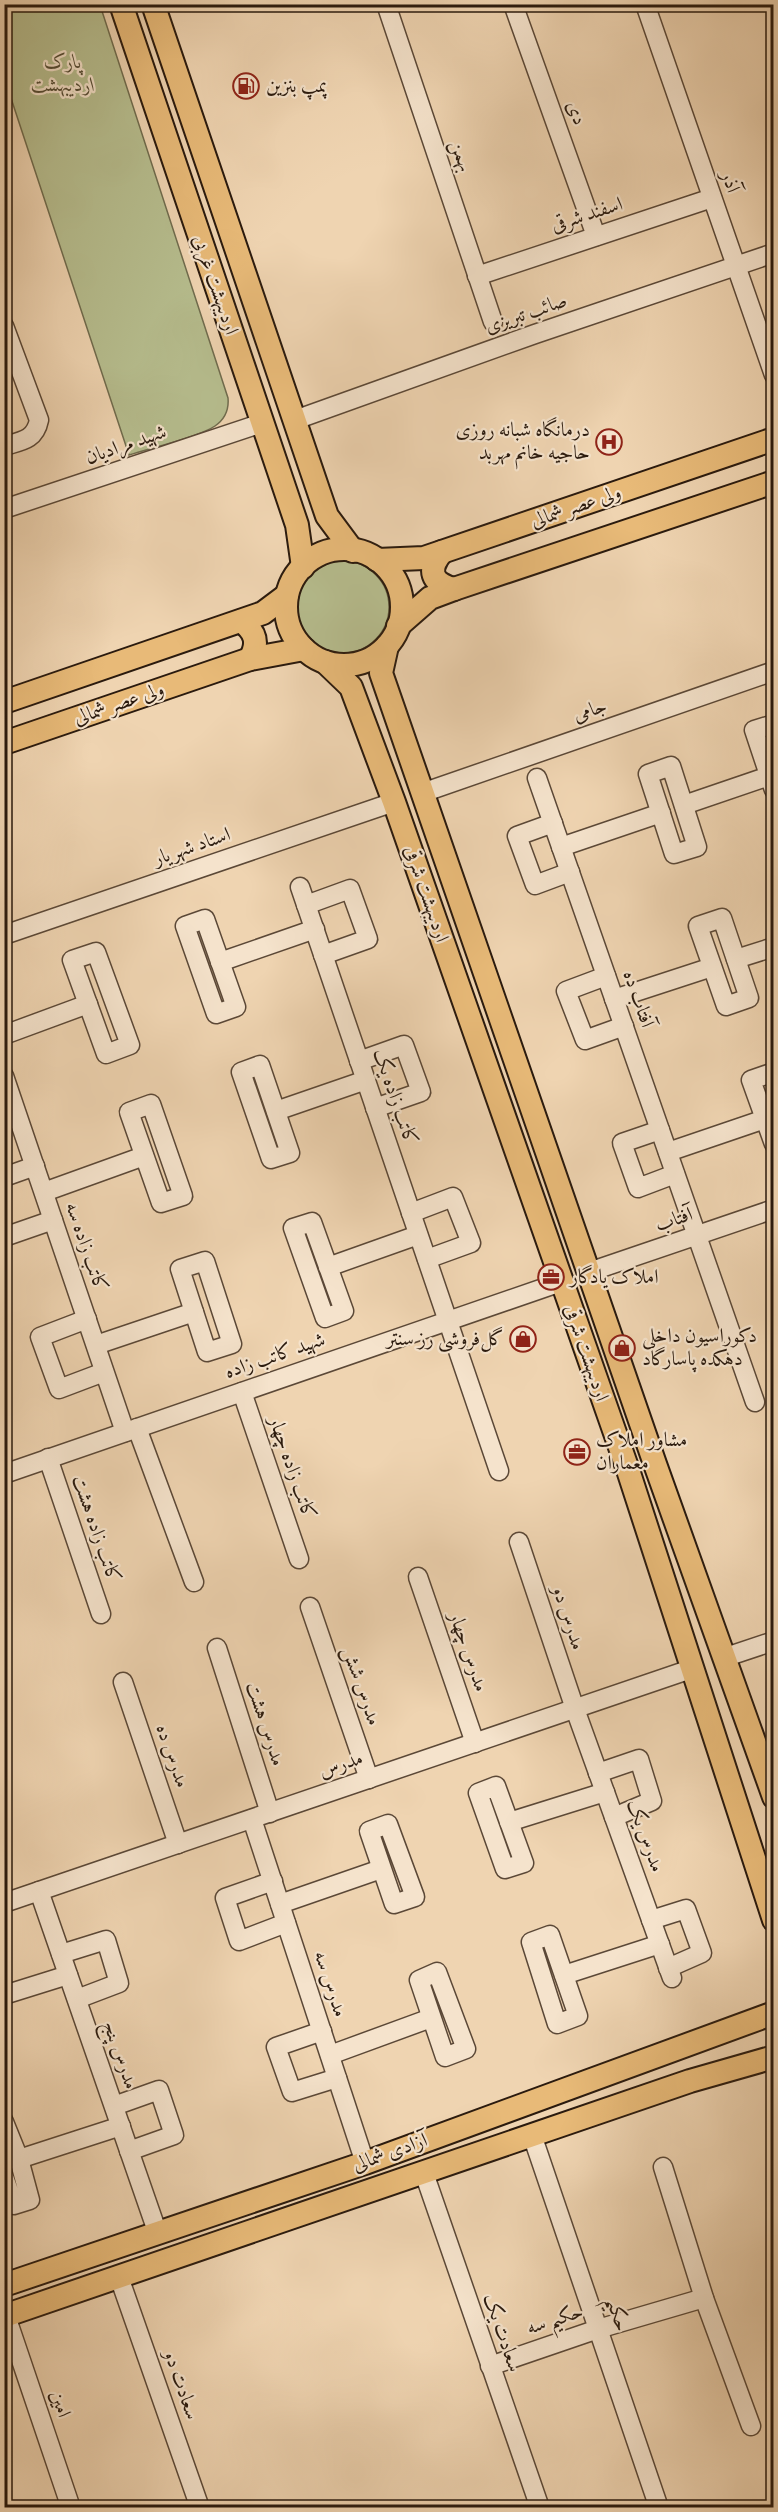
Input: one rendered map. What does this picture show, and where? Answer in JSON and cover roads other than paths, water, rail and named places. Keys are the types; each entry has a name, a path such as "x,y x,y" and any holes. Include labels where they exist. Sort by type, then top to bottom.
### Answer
{"main road":[{"name":"اردیبهشت غربی","path":"121,4 292,509 297,525 303,567"},
{"name":"اردیبهشت غربی","path":"153,4 327,516 353,551"},
{"name":"ولی عصر شمالی","path":"377,560 424,558 774,440"},
{"name":"ولی عصر شمالی","path":"398,626 430,598 774,482"},
{"path":"292,509 302,517 315,516 325,509"},
{"path":"330,551 353,551 377,560 389,571 397,585 401,600 401,616 398,626 387,646 374,657 359,664 342,666 325,662 304,649 290,628 286,612 293,580 303,567 315,557 330,551"},
{"path":"442,552 433,562 433,575 441,586 454,589"},
{"name":"ولی عصر شمالی","path":"4,702 263,613 288,595"},
{"path":"241,621 250,628 256,638 255,649 250,659"},
{"name":"اردیبهشت شرقی","path":"387,646 381,673 389,697 666,1496 774,1797"},
{"name":"ولی عصر شمالی","path":"4,743 250,659 304,649"},
{"name":"اردیبهشت شرقی","path":"325,662 351,687 394,802 637,1498 774,1920"},
{"path":"358,704 363,696 371,691 381,691 389,697"},
{"path":"619,1448 630,1454 637,1453 642,1448 646,1437"},
{"path":"637,1498 639,1487 649,1481 656,1484 666,1496"},
{"name":"آزادی شمالی","path":"4,2285 365,2163 774,2013"},
{"name":"آزادی شمالی","path":"5,2316 690,2081 774,2057"}],"street":[{"name":"بهمن","path":"386,4 493,322"},
{"name":"دی","path":"513,4 596,236"},
{"name":"آذر","path":"645,4 774,375"},
{"name":"اسفند شرقی","path":"477,276 712,198"},
{"name":"صائب تبریزی","path":"295,420 535,334 774,253"},
{"path":"4,326 39,420 37,431 27,440 4,446"},
{"name":"شهید مرادیان","path":"4,509 262,423"},
{"name":"جامی","path":"422,793 774,671"},
{"path":"684,805 771,783 754,730 774,724"},
{"path":"671,766 684,805 697,847 674,854 648,774 671,766"},
{"name":"آفتاب ده","path":"537,778 755,1402"},
{"name":"استاد شهریار","path":"4,935 394,802"},
{"path":"561,847 661,813"},
{"path":"553,823 517,836 535,885 570,872"},
{"name":"کاتب زاده یک","path":"300,886 499,1471"},
{"path":"306,905 350,889 368,939 323,955"},
{"path":"722,918 736,959 749,998 726,1006 698,926 722,918"},
{"path":"205,919 220,962 236,1007 216,1014 185,926 205,919"},
{"path":"220,962 315,929"},
{"path":"736,959 774,947"},
{"path":"96,952 130,1045 106,1054 88,1004 72,960 96,952"},
{"path":"614,999 712,967"},
{"path":"606,976 566,991 585,1040 624,1026"},
{"path":"4,1035 88,1004"},
{"path":"359,1061 404,1045 420,1092 375,1108"},
{"path":"774,1072 751,1080 774,1144"},
{"name":"کاتب زاده سه","path":"4,1076 104,1372 131,1430 194,1582"},
{"path":"276,1111 366,1080"},
{"path":"151,1104 183,1196 161,1203 144,1156 129,1112 151,1104"},
{"path":"668,1152 765,1119"},
{"path":"660,1130 622,1143 638,1188 675,1174"},
{"path":"44,1192 144,1156"},
{"path":"4,1177 35,1166"},
{"path":"411,1213 453,1197 471,1243 427,1259"},
{"name":"آفتاب","path":"589,1272 774,1209"},
{"path":"4,1237 53,1220"},
{"path":"312,1222 328,1267 344,1311 325,1318 293,1228 312,1222"},
{"path":"328,1267 418,1235"},
{"path":"205,1261 232,1344 207,1352 194,1311 180,1269 205,1261"},
{"name":"شهید کاتب زاده","path":"4,1474 561,1282"},
{"path":"96,1346 194,1311"},
{"path":"87,1319 40,1337 59,1389 104,1372"},
{"name":"کاتب زاده چهار","path":"242,1392 299,1559"},
{"name":"کاتب زاده هشت","path":"48,1458 101,1614"},
{"name":"مدرس دو","path":"519,1542 575,1709"},
{"name":"مدرس چهار","path":"418,1577 475,1743"},
{"name":"مدرس شش","path":"310,1607 369,1779"},
{"path":"723,1658 774,1641"},
{"name":"مدرس هشت","path":"217,1648 261,1816"},
{"name":"مدرس","path":"4,1903 691,1670"},
{"name":"مدرس ده","path":"123,1683 178,1844"},
{"name":"مدرس یک","path":"575,1709 670,1973 702,1953 686,1909 651,1920"},
{"path":"598,1773 639,1760 652,1801 614,1817"},
{"path":"509,1822 605,1792"},
{"name":"مدرس سه","path":"261,1816 273,1881 365,2163"},
{"path":"280,1904 381,1869"},
{"path":"273,1881 225,1898 239,1941 286,1923"},
{"name":"مدرس پنج","path":"39,1892 158,2234"},
{"path":"61,1954 106,1940 119,1983 76,1999"},
{"path":"564,1975 660,1944"},
{"path":"4,1995 68,1975"},
{"path":"330,2055 431,2018"},
{"path":"322,2031 276,2047 292,2092 337,2078"},
{"path":"114,2106 159,2090 174,2135 129,2151"},
{"path":"4,2122 19,2159 30,2200 14,2205 4,2178"},
{"path":"19,2159 121,2126"},
{"name":"حکیم","path":"532,2135 659,2508"},
{"path":"663,2167 705,2298 751,2426"},
{"name":"سعادت یک","path":"424,2173 540,2508"},
{"name":"سعادت دو","path":"120,2277 200,2508"},
{"name":"حکیم سه","path":"489,2366 598,2329 705,2298"},
{"name":"امین","path":"5,2316 66,2506"}],"place":[{"name":"پمپ بنزین","path":"246,86"},
{"name":"درمانگاه شبانه‌ روزی حاجیه‌ خانم مهربد","path":"609,442"},
{"name":"املاک یادگار","path":"551,1277"},
{"name":"گل‌فروشی رز سنتر","path":"523,1339"},
{"name":"دکوراسیون داخلی دهکده پاسارگاد","path":"622,1348"},
{"name":"مشاور املاک معماران","path":"577,1452"}],"park label":[{"name":"پارک اردیبهشت","path":"63,74"}]}
